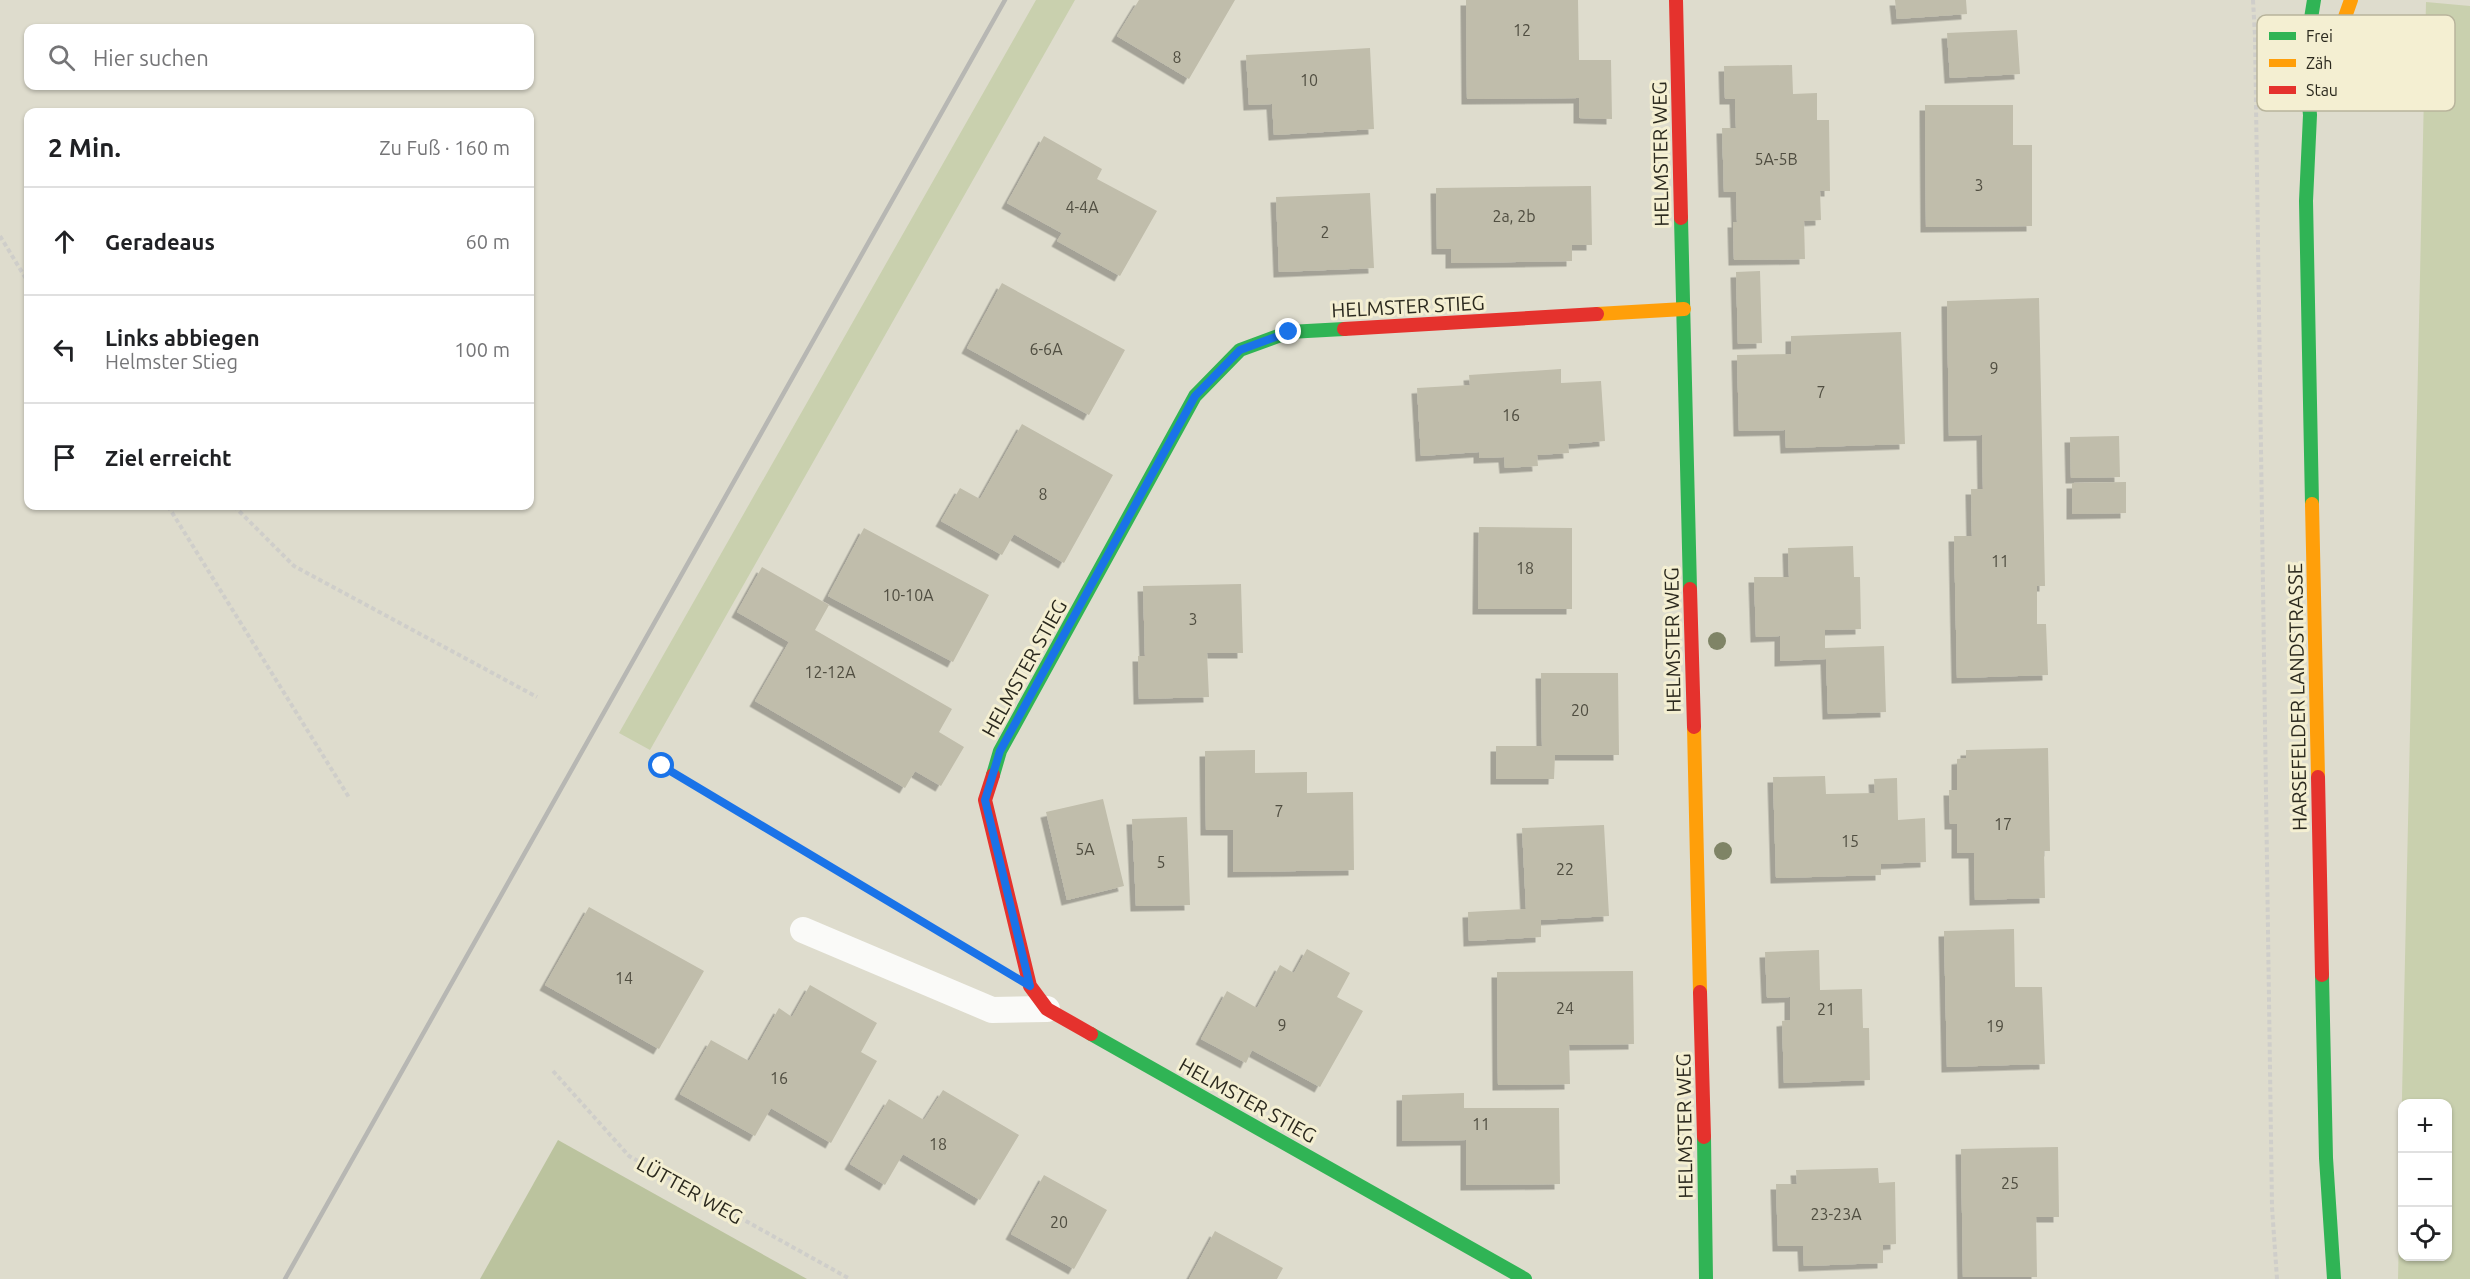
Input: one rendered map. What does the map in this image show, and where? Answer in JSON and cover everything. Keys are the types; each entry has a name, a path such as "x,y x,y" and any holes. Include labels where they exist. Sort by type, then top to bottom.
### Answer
{"street":[{"name":"HELMSTER WEG","path":"1676,0 1706,1279"},
{"name":"HARSEFELDER LANDSTRASSE","path":"2312,15 2314,0"},
{"name":"HARSEFELDER LANDSTRASSE","path":"2346,15 2351,0"},
{"name":"HARSEFELDER LANDSTRASSE","path":"2310,111 2307,225 2326,1158 2334,1279"},
{"name":"HARSEFELDER LANDSTRASSE","path":"2310,115 2311,111"},
{"name":"HELMSTER STIEG","path":"1525,1279 1047,1010 1030,986 985,800 1000,751 1195,396 1240,350 1289,332 1684,309"}],"lane":[{"path":"803,930 992,1010 1047,1010"}],"path":[{"path":"2253,0 2272,1207 2277,1279"},
{"path":"0,236 24,275"},
{"path":"170,510 350,799"},
{"path":"238,510 294,566 537,698"},
{"path":"662,766 1030,986"},
{"name":"LÜTTER WEG","path":"553,1071 629,1156 850,1279"}],"green space":[{"path":"1036,0 1075,0 650,750 619,733"},
{"path":"2426,2 2470,6 2470,1279 2398,1279 2398,1261 2452,1261 2452,1099 2402,1099 2424,111 2455,111 2455,15 2426,15"},
{"path":"558,1140 807,1279 480,1279"}],"building":[{"path":"1139,0 1235,0 1189,79 1117,36"},
{"path":"1466,0 1578,0 1579,60 1611,60 1612,119 1579,118 1579,98 1467,99"},
{"path":"1895,0 1966,0 1967,14 1897,19"},
{"path":"2017,30 2020,74 1950,78 1947,33"},
{"path":"1370,48 1374,129 1274,135 1272,104 1249,105 1246,55"},
{"path":"1792,65 1793,94 1817,93 1817,120 1829,120 1830,191 1820,191 1821,220 1804,221 1805,259 1734,260 1733,222 1737,222 1736,192 1724,192 1722,128 1736,128 1735,99 1725,99 1724,66"},
{"path":"1925,105 2013,105 2013,145 2032,145 2032,226 1926,227"},
{"path":"1044,136 1102,169 1097,179 1157,211 1120,276 1057,241 1062,233 1007,203"},
{"path":"1591,186 1592,245 1572,245 1572,261 1451,263 1451,249 1437,249 1436,188"},
{"path":"1370,193 1374,268 1279,272 1276,197"},
{"path":"1760,271 1762,343 1738,344 1736,272"},
{"path":"1002,283 1125,350 1089,415 967,348"},
{"path":"2039,298 2045,586 2037,586 2037,624 2046,624 2048,675 1957,678 1954,536 1972,536 1971,489 1983,489 1982,435 1949,436 1947,301"},
{"path":"1901,332 1905,444 1786,448 1785,430 1739,431 1737,355 1791,354 1791,336"},
{"path":"1561,369 1561,383 1601,381 1605,441 1568,444 1569,453 1537,455 1538,466 1505,468 1504,457 1479,458 1479,452 1421,456 1417,388 1470,385 1469,375"},
{"path":"1022,424 1113,475 1064,563 1014,534 1002,555 941,521 960,488 980,499"},
{"path":"2119,436 2120,477 2071,478 2070,437"},
{"path":"2126,482 2126,513 2072,514 2072,483"},
{"path":"1479,527 1572,528 1572,609 1478,609"},
{"path":"864,528 989,595 953,662 828,596"},
{"path":"1853,546 1854,577 1860,577 1861,629 1825,630 1825,648 1884,646 1886,712 1828,714 1826,659 1780,661 1780,636 1756,637 1754,577 1789,577 1788,548"},
{"path":"762,567 829,605 815,630 952,709 939,732 964,747 941,786 915,771 905,788 755,701 789,642 737,612"},
{"path":"1241,584 1243,653 1207,653 1209,697 1139,699 1138,656 1145,656 1143,586"},
{"path":"1541,673 1618,673 1619,755 1555,755 1554,779 1496,779 1496,746 1542,746"},
{"path":"2048,748 2050,851 2044,851 2045,898 1975,900 1974,853 1957,853 1957,824 1950,824 1949,790 1957,790 1957,759 1966,758 1966,750"},
{"path":"1255,750 1255,773 1307,772 1307,793 1353,792 1354,870 1233,872 1233,830 1206,830 1205,751"},
{"path":"1825,776 1826,794 1875,793 1874,779 1897,778 1898,820 1925,818 1926,862 1881,864 1881,875 1776,878 1773,777"},
{"path":"1103,799 1124,886 1067,900 1046,812"},
{"path":"1187,817 1190,905 1136,906 1132,819"},
{"path":"1604,825 1609,916 1541,920 1541,937 1469,941 1468,912 1526,909 1522,828"},
{"path":"589,907 704,971 659,1049 545,985"},
{"path":"2014,929 2015,987 2042,987 2045,1064 1947,1067 1944,931"},
{"path":"1307,949 1350,973 1337,997 1363,1011 1320,1087 1252,1050 1246,1063 1201,1039 1227,991 1257,1008 1280,965 1294,973"},
{"path":"1819,950 1820,990 1862,989 1863,1028 1869,1028 1870,1080 1784,1083 1782,1021 1790,1020 1790,997 1767,998 1765,952"},
{"path":"1633,971 1634,1044 1569,1045 1570,1084 1498,1085 1497,972"},
{"path":"810,985 877,1023 861,1052 877,1061 831,1143 771,1108 755,1136 680,1094 711,1040 749,1061 779,1008 792,1017"},
{"path":"943,1090 1019,1135 980,1200 903,1154 885,1185 850,1164 889,1099 924,1120"},
{"path":"1464,1093 1464,1108 1559,1108 1560,1184 1466,1185 1466,1140 1402,1141 1402,1095"},
{"path":"2058,1147 2059,1217 2036,1217 2037,1277 1963,1277 1961,1149"},
{"path":"1878,1168 1879,1183 1895,1182 1896,1244 1883,1245 1883,1263 1804,1266 1803,1246 1778,1246 1776,1184 1797,1184 1796,1170"},
{"path":"1044,1175 1107,1210 1074,1269 1011,1234"},
{"path":"1215,1231 1283,1268 1277,1279 1189,1279"}],"railway":[{"path":"285,1279 1005,0"}],"traffic: fast":[{"path":"2312,15 2314,0"},
{"path":"2310,111 2306,201 2312,504"},
{"path":"1681,218 1690,589"},
{"path":"993,775 1000,751 1195,396 1240,350 1289,332 1344,329"},
{"path":"2322,975 2326,1158 2334,1279"},
{"path":"1091,1034 1525,1279"},
{"path":"1704,1137 1706,1279"}],"traffic: slow":[{"path":"2346,15 2351,0"},
{"path":"1597,314 1684,309"},
{"path":"2312,504 2318,777"},
{"path":"1694,727 1700,992"}],"traffic: jam":[{"path":"1676,0 1681,218"},
{"path":"1344,329 1597,314"},
{"path":"1690,589 1694,727"},
{"path":"993,775 985,800 1030,986 1047,1009 1091,1034"},
{"path":"2318,777 2322,975"},
{"path":"1700,992 1704,1137"}],"route":[{"path":"662,766 1030,986 985,800 1000,751 1195,396 1240,350 1289,332"}]}
